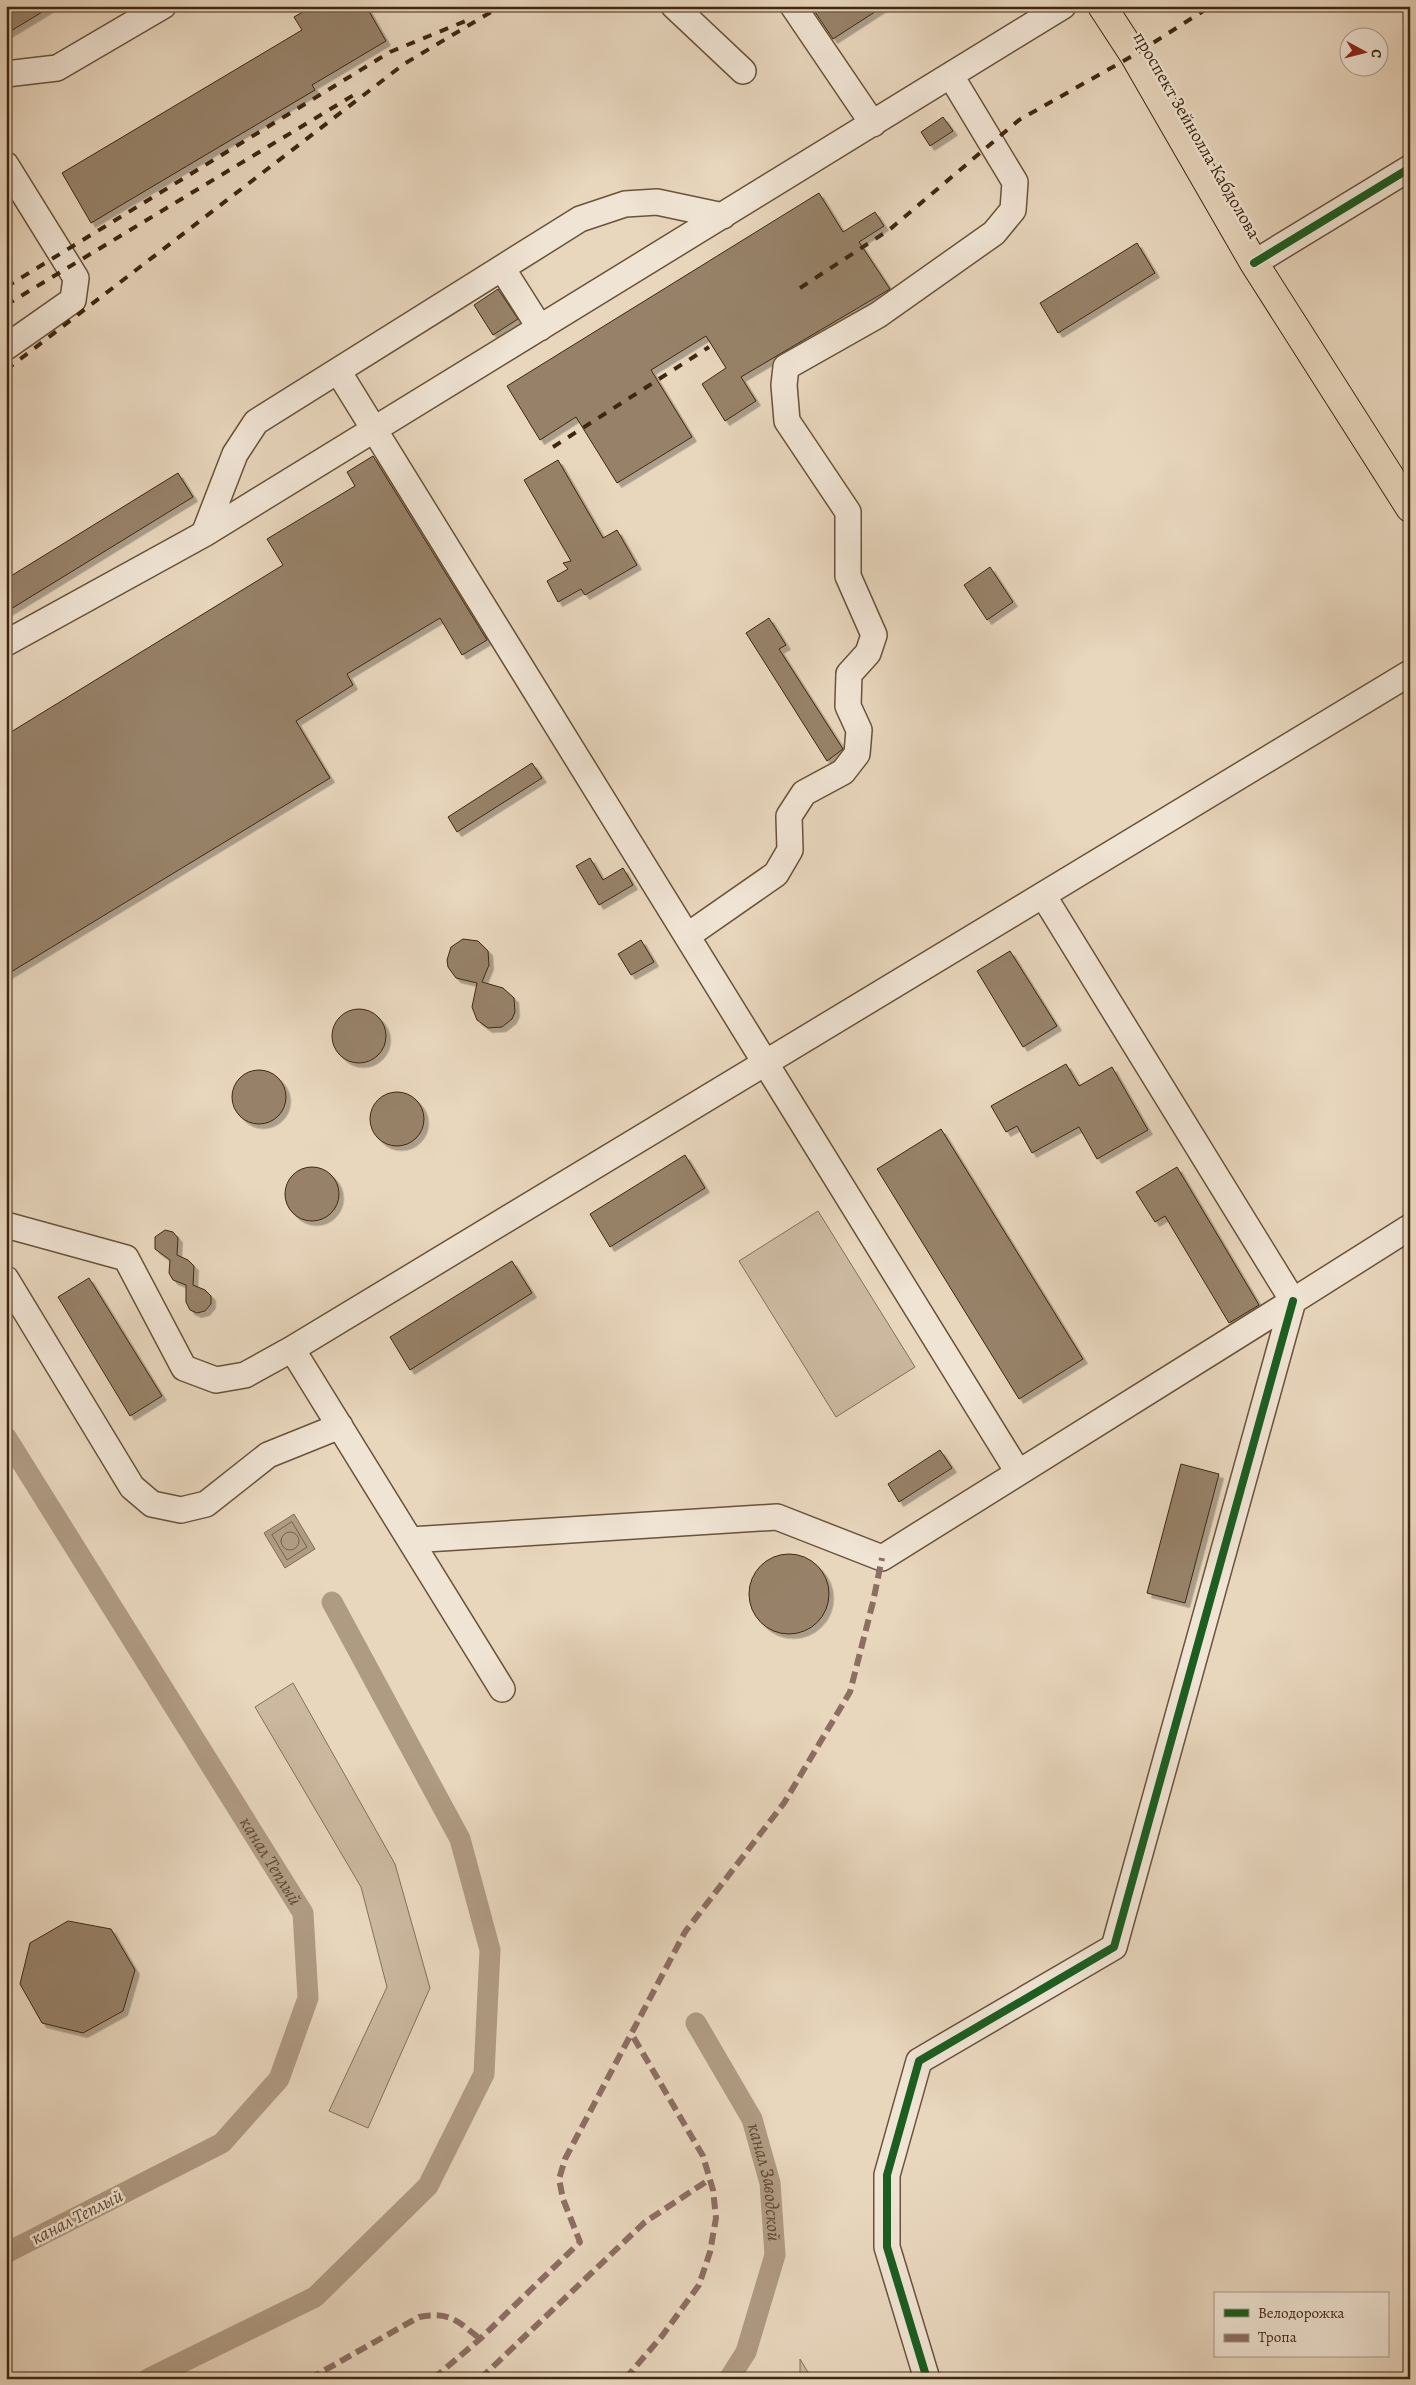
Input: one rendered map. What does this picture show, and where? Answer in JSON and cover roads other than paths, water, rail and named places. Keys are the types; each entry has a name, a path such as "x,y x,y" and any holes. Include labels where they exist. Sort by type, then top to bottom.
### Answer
{"main road":[{"name":"проспект Зейнолла Кабдолова","path":"1102,6 1134,54 1254,263 1410,508"}],"street":[{"path":"6,74 57,68 163,6"},
{"path":"674,6 743,70"},
{"path":"793,6 873,124"},
{"path":"6,643 204,534 1063,6"},
{"path":"687,936 776,874 790,850 789,816 804,793 843,772 857,754 859,730 848,706 849,674 868,653 874,635 848,576 848,512 787,421 784,385 786,367 878,315 994,233 1013,210 1014,182 951,76"},
{"path":"6,165 76,278 73,300 6,347"},
{"path":"1254,263 1410,168"},
{"path":"204,534 235,454 256,422 580,219 625,204 657,202 723,216"},
{"path":"502,268 540,328"},
{"path":"338,370 1018,1472"},
{"path":"6,1225 126,1258 184,1368 216,1380 244,1375 292,1349 1410,673"},
{"path":"927,2379 887,2247 887,2176 919,2061 1114,1947 1293,1300 1043,895"},
{"path":"410,1540 777,1517 882,1558 1410,1227"},
{"path":"6,1280 132,1487 152,1504 181,1510 206,1504 268,1455 340,1426"},
{"path":"292,1349 502,1689"}],"water":[{"path":"294,1514 315,1549 285,1568 264,1533"}],"waterway":[{"name":"канал Теплый","path":"6,1437 303,1913 308,1998 279,2079 222,2143 6,2253"},
{"name":"канал Теплый","path":"148,2379 315,2297 428,2186 484,2074 490,1950 460,1839 332,1602"},
{"name":"канал Заводской","path":"696,2023 752,2119 770,2183 775,2255 746,2352 729,2379"}],"railway":[{"path":"6,370 404,64 501,6"},
{"path":"800,288 889,230 1019,120 1134,55 1211,6"},
{"path":"6,287 390,52 468,20"},
{"path":"6,305 357,93"},
{"path":"553,447 709,347"}]}
